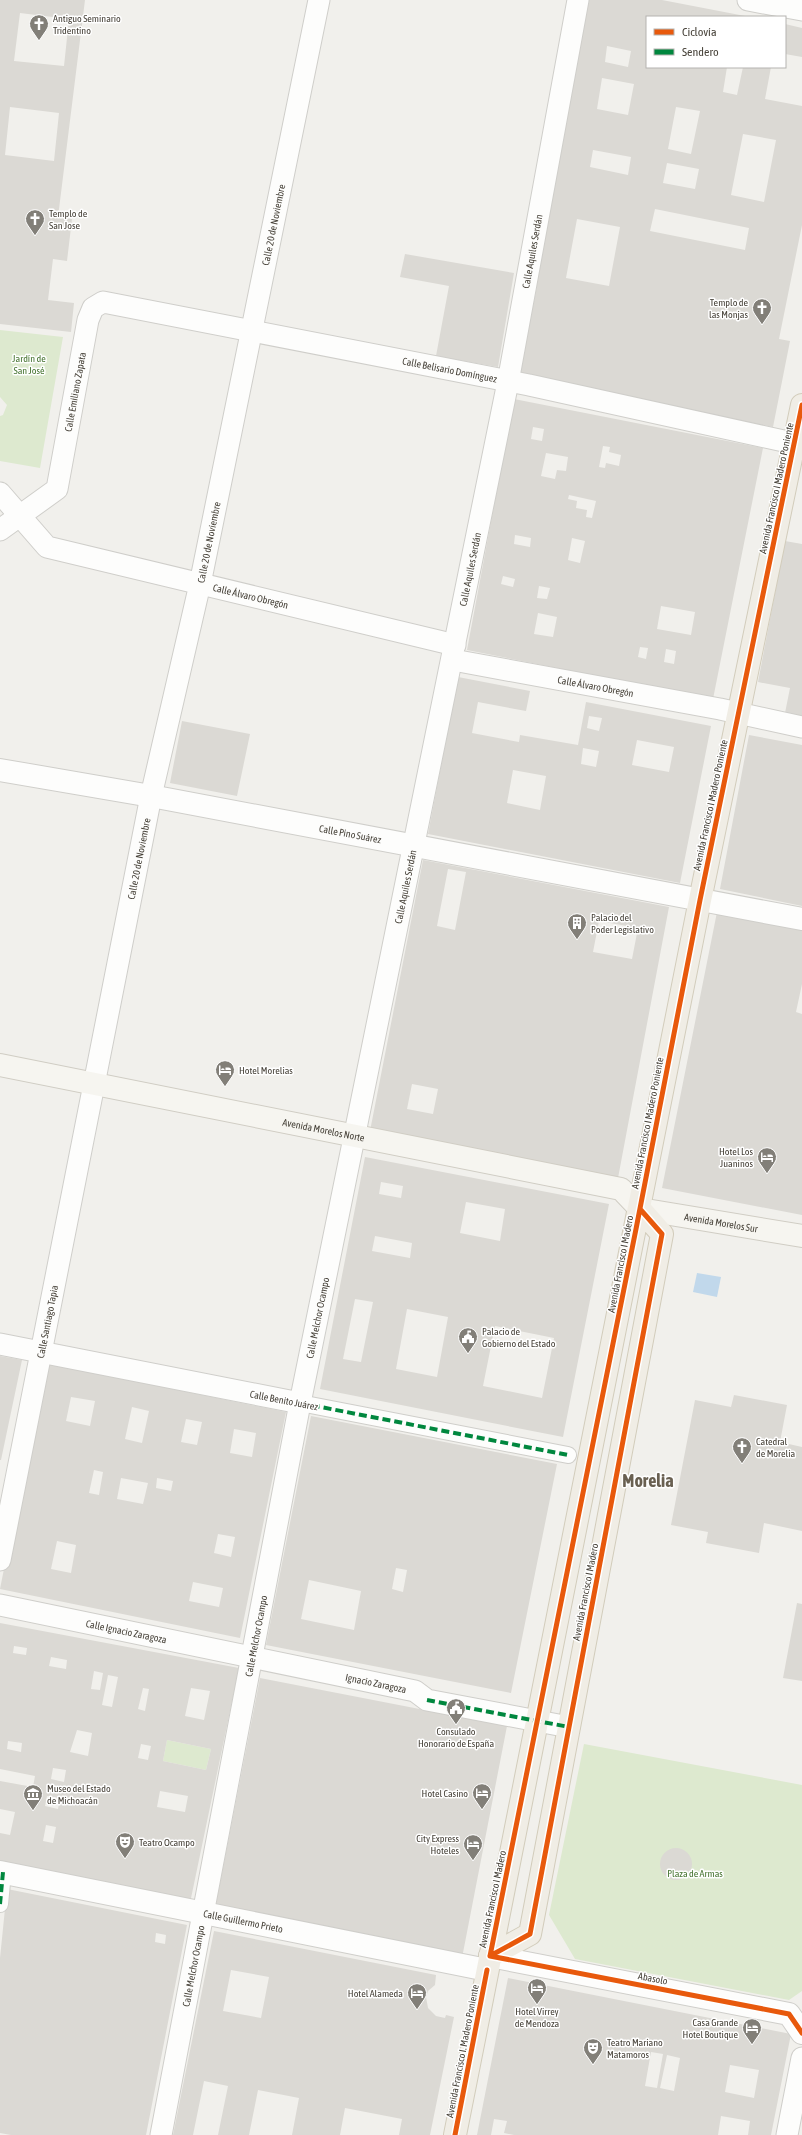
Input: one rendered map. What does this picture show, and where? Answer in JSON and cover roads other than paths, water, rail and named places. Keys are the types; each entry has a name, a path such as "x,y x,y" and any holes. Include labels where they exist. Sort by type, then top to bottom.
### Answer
{"main road":[{"name":"Avenida Francisco I Madero Poniente","path":"640,1209 700,900 798,444 802,405"},
{"name":"Avenida Morelos Norte","path":"0,1065 621,1189 640,1209"},
{"name":"Avenida Morelos Sur","path":"640,1209 802,1236"},
{"name":"Avenida Francisco I Madero","path":"488,1963 640,1209"},
{"name":"Avenida Francisco I Madero","path":"488,1963 530,1934 662,1234 640,1209"},
{"name":"Avenida Francisco I. Madero Poniente","path":"455,2135 488,1963"}],"street":[{"name":"Calle 20 de Noviembre","path":"93,1083 151,796 200,584 319,0"},
{"name":"Calle Aquiles Serdán","path":"353,1136 454,652 508,382 578,0"},
{"path":"748,0 802,10"},
{"name":"Calle Belisario Domínguez","path":"103,302 508,382 798,444"},
{"name":"Calle Emiliano Zapata","path":"21,515 57,489 88,320 93,308 103,302"},
{"name":"Calle Álvaro Obregón","path":"0,493 21,515 47,547 200,584 454,652 802,727"},
{"path":"0,530 21,515"},
{"name":"Calle Pino Suárez","path":"0,770 151,796 802,919"},
{"name":"Calle Santiago Tapia","path":"0,1560 93,1083"},
{"name":"Calle Melchor Ocampo","path":"161,2135 300,1403 353,1136"},
{"name":"Calle Benito Juárez","path":"0,1344 568,1455"},
{"name":"Calle Ignacio Zaragoza","path":"0,1605 252,1658"},
{"name":"Ignacio Zaragoza","path":"252,1658 415,1691 427,1700 569,1727"},
{"path":"0,1904 1,1872"},
{"name":"Calle Guillermo Prieto","path":"1,1872 202,1914 488,1963"},
{"name":"Abasolo","path":"488,1963 789,2014 802,2033"},
{"path":"787,2135 802,2058"}],"water":[{"path":"697,1273 721,1277 717,1297 693,1292"}],"place":[{"name":"Antiguo Seminario Tridentino","path":"39,41"},
{"name":"Templo de San Jose","path":"35,236"},
{"name":"Templo de las Monjas","path":"762,325"},
{"name":"Palacio del Poder Legislativo","path":"577,940"},
{"name":"Hotel Morelias","path":"225,1087"},
{"name":"Hotel Los Juaninos","path":"767,1174"},
{"name":"Palacio de Gobierno del Estado","path":"468,1354"},
{"name":"Catedral de Morelia","path":"742,1464"},
{"name":"Consulado Honorario de España","path":"456,1725"},
{"name":"Hotel Casino","path":"482,1810"},
{"name":"Museo del Estado de Michoacán","path":"33,1811"},
{"name":"Teatro Ocampo","path":"125,1859"},
{"name":"City Express Hoteles","path":"473,1861"},
{"name":"Hotel Virrey de Mendoza","path":"537,2005"},
{"name":"Hotel Alameda","path":"417,2010"},
{"name":"Casa Grande Hotel Boutique","path":"752,2045"},
{"name":"Teatro Mariano Matamoros","path":"593,2065"}],"district":[{"name":"Morelia","path":"648,1481"}],"park label":[{"name":"Jardín de San José","path":"29,364"},
{"name":"Plaza de Armas","path":"695,1873"}]}
